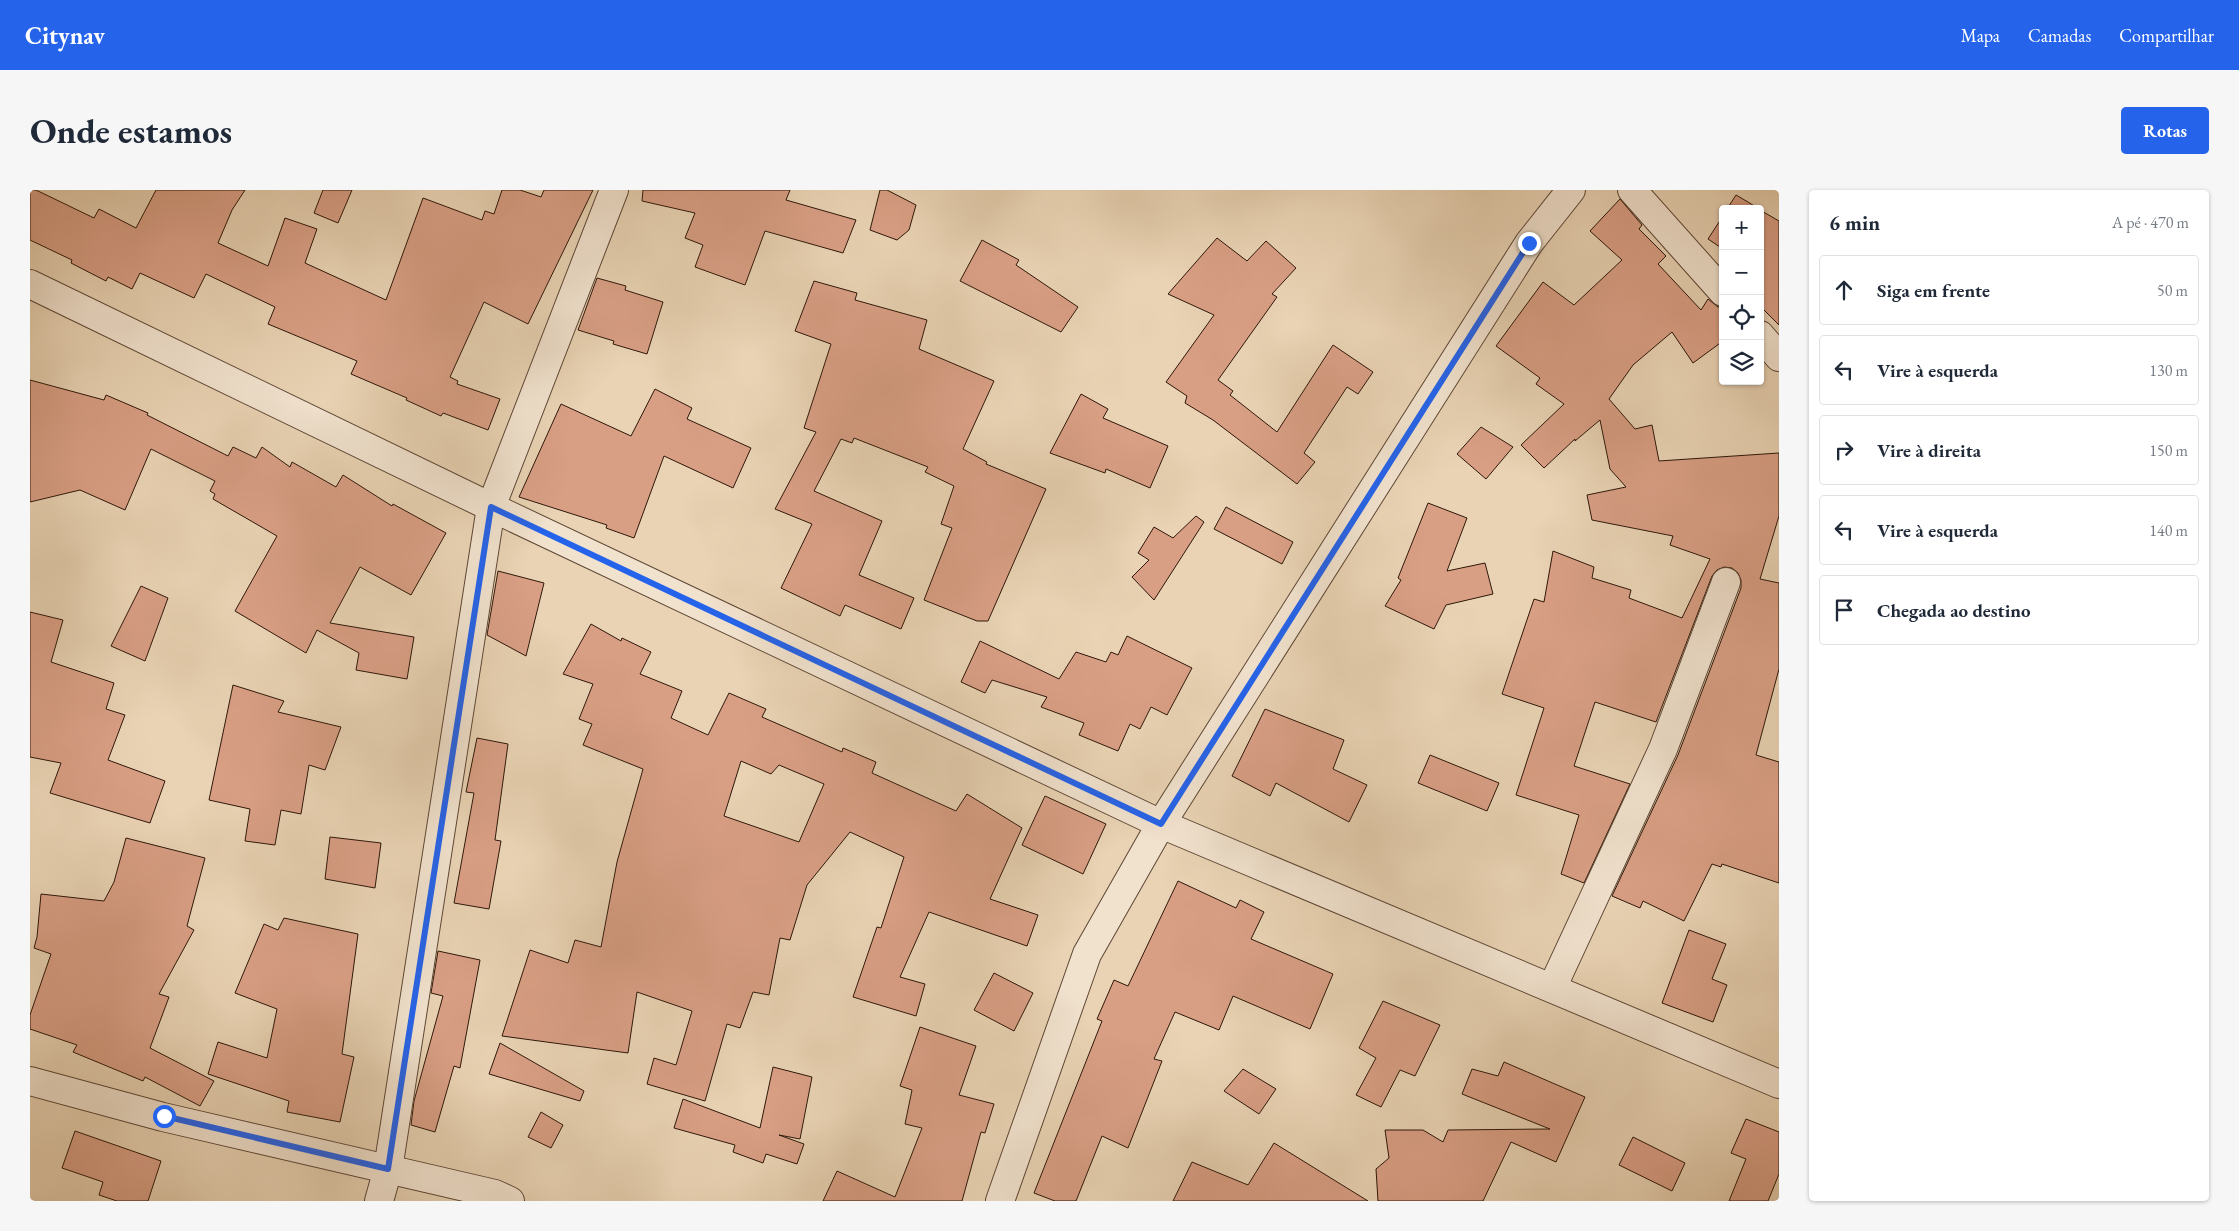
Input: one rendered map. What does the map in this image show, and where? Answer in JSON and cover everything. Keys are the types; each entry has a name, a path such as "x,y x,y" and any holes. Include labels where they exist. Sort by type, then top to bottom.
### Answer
{"street":[{"path":"379,1201 388,1169 491,507 614,190"},
{"path":"1000,1201 1087,954 1161,824 1529,243 1571,190"},
{"path":"1632,190 1719,288"},
{"path":"30,284 491,507 1161,824 1779,1084"},
{"path":"1764,340 1779,357"},
{"path":"1552,988 1663,749 1726,582"},
{"path":"30,1081 164,1116 495,1194 510,1201"}],"building":[{"path":"30,190 36,190 94,218 99,209 136,228 156,190 245,190 232,210 218,243 268,266 285,218 317,229 305,263 386,300 423,198 482,220 485,211 494,214 502,190 520,190 541,197 544,190 593,190 528,324 484,302 450,377 458,381 457,384 500,399 488,430 443,413 441,416 406,400 407,398 351,374 357,361 268,324 275,307 206,274 194,298 140,273 132,289 108,277 106,281 71,263 72,260 30,240"},
{"path":"323,190 352,190 338,223 314,213"},
{"path":"643,190 790,190 786,200 856,220 843,253 765,231 745,285 695,267 703,245 685,238 695,213 642,201"},
{"path":"880,190 887,190 916,205 909,230 897,240 870,230"},
{"path":"1736,195 1753,205 1730,205"},
{"path":"1620,199 1642,225 1639,229 1666,256 1658,264 1701,310 1708,299 1719,307 1719,344 1693,363 1672,332 1633,365 1609,399 1635,429 1652,425 1659,461 1779,453 1779,516 1760,579 1779,583 1779,669 1756,755 1779,762 1779,883 1722,864 1721,867 1712,864 1684,921 1643,901 1640,908 1612,896 1678,755 1741,588 1741,580 1738,573 1732,568 1724,567 1717,570 1712,576 1656,722 1595,702 1574,766 1630,784 1584,883 1561,874 1579,815 1516,795 1544,708 1502,694 1534,599 1544,602 1553,551 1594,567 1592,578 1631,590 1629,598 1682,618 1710,559 1670,545 1673,536 1592,520 1587,495 1626,487 1610,469 1600,420 1575,441 1575,439 1544,468 1521,445 1564,404 1536,384 1540,378 1496,346 1543,282 1574,305 1622,260 1590,231"},
{"path":"1764,212 1779,221 1779,325 1764,310"},
{"path":"1719,222 1719,246 1708,239"},
{"path":"1217,238 1247,261 1266,241 1296,268 1272,294 1277,297 1218,380 1233,391 1230,395 1277,432 1333,345 1373,372 1358,394 1347,387 1304,453 1315,462 1297,484 1213,420 1185,403 1187,396 1166,382 1214,315 1168,294"},
{"path":"982,240 1019,260 1016,265 1078,307 1061,332 960,281"},
{"path":"597,278 626,286 625,290 663,302 647,354 613,344 614,341 578,330"},
{"path":"814,281 857,293 855,300 927,320 919,349 994,381 963,449 987,462 986,464 1046,489 988,621 977,621 924,600 952,528 941,524 954,486 925,472 928,467 854,438 852,443 841,439 814,491 882,521 859,575 914,598 901,629 845,605 840,616 781,588 812,524 775,509 816,432 804,428 831,344 795,331"},
{"path":"30,380 104,400 106,395 148,413 147,415 228,456 233,447 256,458 262,447 290,467 292,462 336,487 343,475 392,506 393,504 446,533 411,595 360,567 330,623 414,637 407,679 356,670 359,653 317,630 306,653 235,611 277,536 213,499 215,494 210,491 215,481 151,449 125,510 80,490 30,502"},
{"path":"655,389 692,408 687,419 751,448 733,488 664,456 634,538 606,528 607,525 519,497 561,404 631,436"},
{"path":"1081,394 1108,409 1103,418 1168,446 1150,488 1106,469 1105,473 1050,453"},
{"path":"1481,427 1513,447 1486,479 1457,454"},
{"path":"1428,503 1467,518 1447,571 1485,563 1493,594 1446,605 1434,629 1385,606 1401,580 1398,578"},
{"path":"1226,507 1293,542 1282,564 1214,529"},
{"path":"1196,516 1204,522 1154,600 1132,577 1149,560 1138,553 1154,527 1173,538"},
{"path":"498,571 544,583 526,656 487,635"},
{"path":"141,586 168,598 145,661 111,646"},
{"path":"30,612 63,620 51,662 114,683 106,709 125,715 108,760 165,781 150,823 50,793 61,763 30,757"},
{"path":"591,624 621,641 622,638 651,652 640,674 682,691 671,718 708,735 729,693 766,709 762,717 842,752 843,748 876,762 872,773 956,811 967,794 1022,828 990,899 1038,915 1027,946 929,912 900,977 925,984 916,1016 853,997 877,927 881,928 904,857 850,832 807,885 790,940 780,938 769,995 753,992 740,1028 727,1024 705,1101 647,1084 654,1058 676,1065 692,1011 637,992 628,1053 502,1036 530,950 568,963 575,940 601,947 617,862 643,769 583,745 592,724 579,719 593,684 563,674","holes":["741,761 771,774 779,765 824,784 799,842 724,816"]},
{"path":"1127,636 1192,668 1167,715 1151,707 1140,729 1130,724 1118,751 1079,735 1084,723 1041,707 1047,697 992,680 985,693 961,682 980,641 1059,679 1076,652 1106,662 1111,652 1118,655"},
{"path":"233,685 284,701 278,712 341,727 325,770 309,765 301,814 281,810 275,845 245,841 250,809 209,800"},
{"path":"1265,709 1344,740 1333,769 1367,785 1349,822 1276,783 1270,796 1232,776"},
{"path":"477,738 508,744 495,840 501,841 489,909 454,903 474,793 466,792"},
{"path":"1430,755 1499,783 1487,811 1418,783"},
{"path":"1045,796 1106,824 1083,874 1022,845"},
{"path":"330,837 381,843 375,888 325,879"},
{"path":"126,838 205,858 187,926 194,930 159,994 169,997 150,1048 214,1081 200,1106 145,1077 143,1081 73,1052 77,1045 30,1029 30,1015 51,954 34,948 37,937 41,894 104,901 114,882"},
{"path":"1178,881 1236,908 1240,900 1264,912 1251,939 1333,974 1310,1029 1233,996 1219,1030 1175,1012 1154,1059 1162,1061 1128,1148 1102,1136 1076,1201 1055,1201 1034,1193 1102,1021 1097,1019 1114,980 1128,986"},
{"path":"284,918 358,934 342,1054 354,1057 340,1122 287,1112 289,1101 208,1074 218,1042 267,1058 277,1009 235,993 264,924 278,930"},
{"path":"1689,930 1726,944 1712,979 1727,985 1713,1022 1662,1003"},
{"path":"438,951 480,960 460,1068 454,1066 435,1132 411,1125 414,1101 443,996 431,993"},
{"path":"994,973 1033,993 1014,1031 974,1010"},
{"path":"1383,1001 1440,1025 1415,1076 1400,1070 1381,1107 1356,1095 1376,1058 1359,1048"},
{"path":"920,1027 976,1046 959,1095 994,1104 985,1133 981,1132 962,1201 823,1201 837,1171 895,1197 922,1128 905,1124 912,1090 900,1086"},
{"path":"500,1043 584,1091 580,1101 489,1074"},
{"path":"1504,1062 1585,1097 1556,1162 1511,1142 1483,1201 1378,1201 1376,1169 1389,1158 1385,1130 1423,1130 1443,1142 1448,1130 1550,1129 1462,1094 1472,1069 1498,1076"},
{"path":"773,1067 812,1077 800,1139 779,1135 804,1144 797,1164 766,1154 763,1163 733,1152 735,1145 674,1128 683,1099 760,1128"},
{"path":"1243,1069 1276,1089 1259,1114 1224,1091"},
{"path":"541,1112 563,1125 551,1148 528,1137"},
{"path":"1746,1119 1779,1132 1779,1174 1768,1201 1729,1201 1746,1159 1731,1153"},
{"path":"75,1131 161,1161 148,1201 117,1201 99,1195 103,1182 62,1168"},
{"path":"1633,1137 1685,1163 1672,1191 1619,1165"},
{"path":"1274,1143 1368,1201 1173,1201 1192,1162 1248,1185"}],"route":[{"path":"164,1116 388,1169 491,507 1161,824 1529,243"}]}
